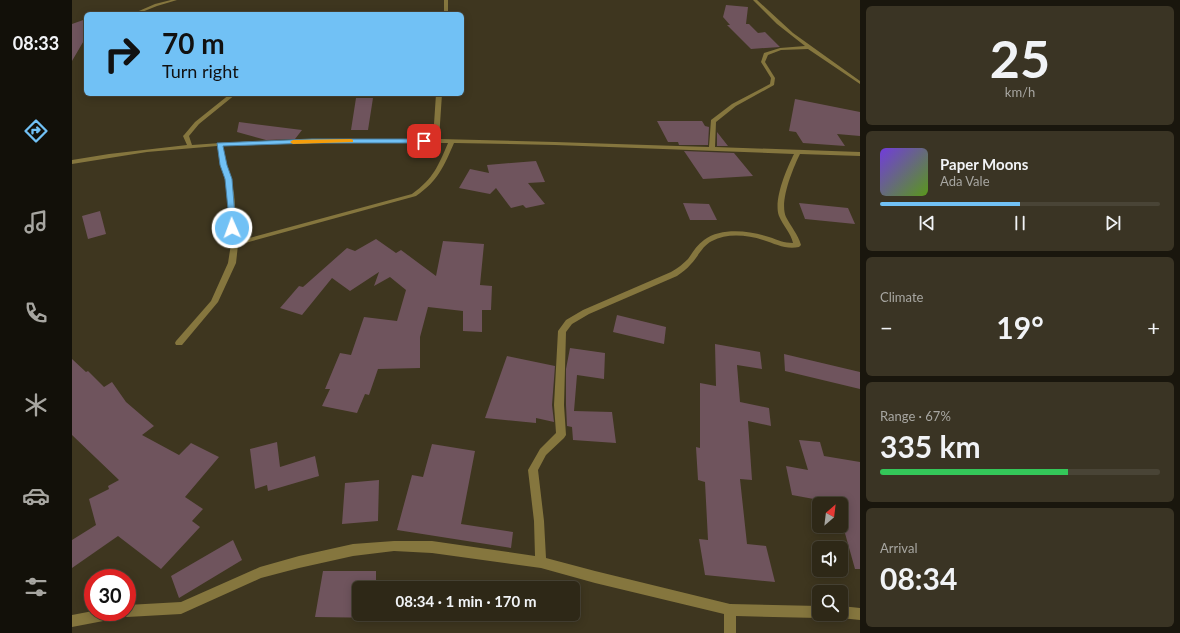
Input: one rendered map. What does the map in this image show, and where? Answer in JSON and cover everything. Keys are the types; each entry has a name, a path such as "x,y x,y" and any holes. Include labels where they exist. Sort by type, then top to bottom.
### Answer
{"street":[{"path":"139,12 156,5 175,0"},
{"path":"446,0 447,12"},
{"path":"755,0 771,17 860,83"},
{"path":"712,148 713,121 734,105 772,85 773,78 763,62 766,54 786,48 811,48"},
{"path":"190,146 186,136 197,123 231,96"},
{"path":"436,141 439,96"},
{"path":"72,162 132,152 190,146 312,141 452,141 712,148 797,153 860,154"},
{"path":"234,244 317,220 392,202 414,195 428,186 438,175 452,141"},
{"path":"179,343 214,302 232,263 234,244 229,179 223,165 219,144"},
{"path":"541,562 539,522 533,470 543,452 561,435 559,405 562,331 569,322 586,312 674,274 686,266 700,248 708,241 717,237 731,234 747,234 779,244 790,246 797,245 797,238 781,214 780,204 789,171 797,153"},
{"path":"136,610 181,608 260,573 299,562 353,550 394,546 432,547 541,562 595,577 730,610 812,612"},
{"path":"730,610 730,633"},
{"path":"848,613 860,614"},
{"path":"72,621 84,619"}],"building":[{"path":"726,5 748,7 746,24 749,24 758,33 765,32 780,47 751,49 727,25 730,25 723,17"},
{"path":"84,20 84,40 72,61 72,24"},
{"path":"356,98 373,98 368,130 351,130"},
{"path":"795,99 860,112 860,136 837,134 845,146 803,143 796,132 789,131"},
{"path":"657,121 702,121 705,126 709,127 708,145 679,145 678,142 668,142"},
{"path":"239,122 302,130 295,139 266,140 237,132"},
{"path":"717,132 728,146 717,146"},
{"path":"684,151 734,153 753,176 703,179"},
{"path":"536,161 545,182 528,183 545,204 526,208 523,205 511,208 496,188 490,194 459,188 470,169 489,173 487,165"},
{"path":"683,203 709,204 717,220 690,220"},
{"path":"799,203 848,208 855,224 805,219"},
{"path":"100,211 106,234 88,239 82,216"},
{"path":"376,239 396,253 401,250 436,276 443,241 484,244 480,285 492,286 491,310 482,310 482,332 463,331 463,311 428,307 420,337 420,368 378,369 369,395 365,394 357,413 322,406 330,389 325,389 340,353 351,355 364,317 397,321 406,290 390,277 374,286 379,272 350,291 332,278 302,315 280,308 299,286 303,287 347,248 355,251"},
{"path":"617,315 666,327 664,344 613,332"},
{"path":"715,344 760,352 762,369 737,365 740,402 769,408 771,426 748,421 752,480 740,479 747,544 766,546 775,582 705,575 699,539 708,540 705,482 698,480 696,447 700,448 700,383 716,386"},
{"path":"570,348 605,353 604,379 577,375 574,411 612,412 616,443 573,440 572,427 567,426 566,405 566,369"},
{"path":"784,354 860,372 860,389 785,371"},
{"path":"507,356 555,366 552,405 554,422 536,418 536,423 485,418"},
{"path":"72,359 86,372 88,371 104,387 112,382 126,402 154,426 142,435 179,455 191,443 219,457 185,497 203,509 192,521 200,527 161,569 118,536 72,568 72,540 96,525 89,499 109,489 108,486 119,480 72,435"},
{"path":"799,440 820,442 824,456 860,462 860,569 855,569 845,533 848,533 848,497 812,497 812,499 792,495 786,466 808,470"},
{"path":"277,442 280,467 315,456 319,476 268,491 267,485 255,489 250,449"},
{"path":"432,444 475,451 461,524 513,532 511,548 397,530 412,475 423,477"},
{"path":"379,480 378,521 342,524 345,483"},
{"path":"233,540 242,560 179,598 171,576"},
{"path":"323,571 376,571 376,581 352,581 352,618 315,617"}],"slow traffic":[{"path":"293,142 351,141"}],"route":[{"path":"232,228 229,179 223,165 219,144 312,141 424,141"}]}
